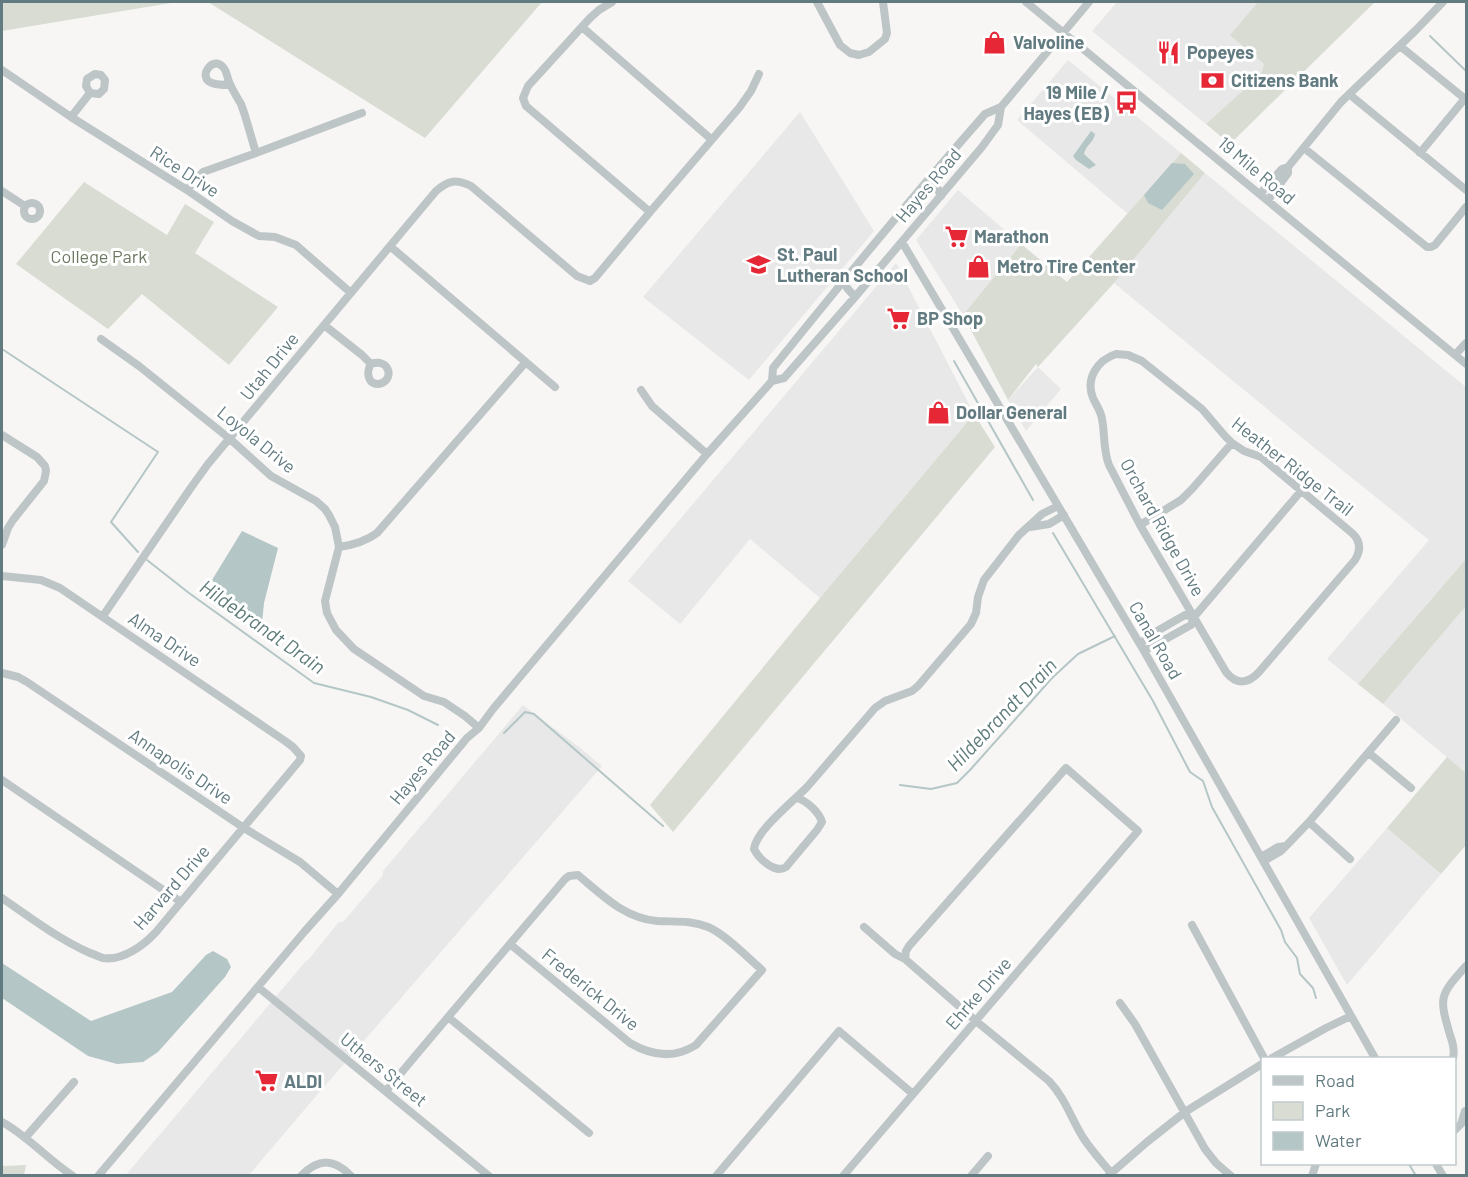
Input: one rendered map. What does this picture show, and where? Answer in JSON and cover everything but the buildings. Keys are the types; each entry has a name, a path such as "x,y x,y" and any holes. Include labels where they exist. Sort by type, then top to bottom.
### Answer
{"street":[{"path":"612,2 598,10 582,27 528,86 523,98 526,106 650,212 739,108 759,74"},
{"path":"817,2 840,45 850,53 859,56 869,52 885,39 887,33 883,2"},
{"name":"19 Mile Road","path":"1026,2 1466,364"},
{"name":"Hayes Road","path":"772,381 773,368 845,279 985,114 1000,107 1089,2"},
{"path":"1260,194 1282,169 1288,167 1349,94 1443,2"},
{"path":"582,27 711,139"},
{"path":"1400,46 1464,98 1420,153"},
{"name":"Rice Drive","path":"2,70 232,221 259,236 275,237 296,244 351,293"},
{"path":"230,85 246,119 256,153"},
{"path":"71,117 90,93"},
{"path":"1349,94 1467,190"},
{"name":"Hayes Road","path":"98,1176 463,744 479,728 707,454 772,381 784,378 941,196 998,125 1000,107"},
{"path":"187,190 203,172 362,113"},
{"path":"1304,148 1427,248 1435,245 1467,207"},
{"path":"1268,200 1288,173 1288,167"},
{"path":"928,180 936,185 941,196"},
{"name":"Utah Drive","path":"103,616 208,464 444,184 456,181 471,186 577,276 590,281 595,278 650,212"},
{"path":"2,191 25,207"},
{"name":"Canal Road","path":"902,242 1142,647 1374,1057"},
{"path":"391,247 555,387"},
{"path":"845,279 847,288 855,297"},
{"path":"324,325 371,364"},
{"name":"Loyola Drive","path":"101,339 139,366 230,439 271,476 316,501 329,515 335,527 339,547"},
{"path":"1455,355 1467,343"},
{"name":"Heather Ridge Trail","path":"1116,354 1128,355 1142,361 1202,409 1232,443 1244,451 1261,457 1356,536 1359,552 1354,560 1255,676 1247,681 1235,680"},
{"name":"Orchard Ridge Drive","path":"1116,354 1096,367 1091,380 1091,391 1101,414 1107,459 1140,525 1226,672 1235,680"},
{"path":"479,728 444,702 424,696 354,649 336,630 327,613 325,601 339,547 366,540 377,533 525,363"},
{"path":"641,390 652,406 707,454"},
{"path":"2,435 37,457 45,466 46,471 44,481 8,528 2,545"},
{"path":"1140,525 1181,500 1232,443"},
{"path":"1142,647 1191,625 1194,617 1302,491"},
{"path":"797,798 802,799 818,813 822,822 786,867 782,870 777,869 756,854 754,844 777,815 797,798 875,708 885,701 912,691 922,682 971,624 984,579 1015,539 1042,514 1058,506"},
{"path":"1029,527 1049,524 1064,515"},
{"name":"Alma Drive","path":"2,576 48,582 60,588 285,741 300,754"},
{"name":"Annapolis Drive","path":"2,673 27,682 244,828 300,862 338,894"},
{"path":"1263,859 1281,851 1309,822 1396,720"},
{"path":"1369,753 1411,788"},
{"name":"Harvard Drive","path":"2,898 73,946 102,958 118,957 128,953 148,940 181,902 300,760 300,754"},
{"name":"Ehrke Drive","path":"843,1176 1138,831 1066,768 909,946 905,959"},
{"path":"2,780 181,902"},
{"path":"1309,822 1350,859"},
{"name":"Frederick Drive","path":"578,875 611,902 633,915 650,920 684,921 709,927 733,944 762,970 696,1045 683,1052 660,1055 639,1049 630,1043 510,944 565,879 578,875"},
{"path":"1192,925 1263,1057"},
{"path":"864,927 895,954 905,959 1059,1092 1083,1138 1110,1174 1185,1112 1261,1065"},
{"path":"386,1091 510,944"},
{"path":"1454,1057 1454,1047 1443,1011 1443,999 1451,984 1467,966"},
{"name":"Uthers Street","path":"258,987 489,1176"},
{"path":"1120,1003 1135,1024 1210,1157 1231,1176"},
{"path":"1275,1057 1351,1016"},
{"path":"448,1017 589,1133"},
{"path":"716,1176 839,1031 913,1094"},
{"path":"25,1138 74,1082"},
{"path":"1456,1130 1461,1124 1465,1111"},
{"path":"2,1122 73,1176"},
{"path":"971,1176 988,1156"},
{"path":"302,1176 313,1165 329,1162 345,1170 351,1176"}],"shaded area":[{"path":"1117,2 1258,2 1231,35 1265,64 1261,74 1206,124 1092,31"},
{"path":"1068,60 1181,153 1128,214 1017,120"},
{"name":"St. Paul Lutheran School","path":"800,112 874,231 749,380 643,297"},
{"path":"1205,173 1466,387 1466,559 1358,684 1327,659 1429,540 1114,283"},
{"path":"958,190 1021,244 963,315 916,240"},
{"path":"896,263 974,414 820,598 750,539 680,624 628,581"},
{"path":"1038,367 1061,389 1026,431 1008,400"},
{"path":"1466,606 1466,773 1383,704"},
{"path":"523,705 602,766 249,1175 125,1176 338,923 344,921 383,875 383,871"},
{"path":"1387,828 1441,874 1347,985 1309,918"}],"green space":[{"path":"2,2 177,2 2,31"},
{"path":"208,2 542,2 425,138"},
{"path":"1258,2 1375,2 1230,144 1206,124 1261,74 1264,64 1230,35"},
{"path":"1181,153 1205,173 1114,283 1038,367 1036,364 1008,400 963,315 1021,244 1067,282"},
{"name":"College Park","path":"84,182 167,235 185,204 214,222 195,253 278,307 229,365 142,294 108,329 16,264"},
{"path":"974,414 995,447 673,832 650,805"},
{"path":"1466,559 1466,606 1383,704 1358,684"},
{"path":"1447,757 1466,773 1466,845 1441,874 1387,828"},
{"path":"26,1165 24,1175 2,1175 2,1166"}],"water":[{"path":"1091,131 1095,134 1084,154 1096,165 1089,169 1073,156"},
{"path":"1172,163 1185,164 1194,174 1162,210 1148,203 1144,195"},
{"path":"242,531 278,548 264,603 262,623 228,599 212,580"},
{"path":"213,951 227,959 231,967 225,977 158,1052 143,1062 117,1064 88,1056 2,998 2,963 91,1021 172,992 206,955"}],"waterway":[{"path":"1430,36 1466,71"},
{"name":"Hildebrandt Drain","path":"2,349 158,452 111,522 138,552"},
{"path":"954,361 1033,500"},
{"path":"1053,533 1153,701 1190,772 1203,781 1212,807 1281,930 1285,942 1297,958 1300,974 1313,988 1316,998"},
{"name":"Hildebrandt Drain","path":"147,560 314,683 371,697 408,710 438,725"},
{"name":"Hildebrandt Drain","path":"900,785 931,789 957,783 1052,678 1078,654 1115,636"},
{"name":"Hildebrandt Drain","path":"504,733 525,712 534,714 663,826"},
{"path":"1410,1165 1416,1176"}],"place":[{"name":"Valvoline","path":"995,42"},
{"name":"Popeyes","path":"1169,52"},
{"name":"Citizens Bank","path":"1213,80"},
{"name":"19 Mile / Hayes (EB)","path":"1127,102"},
{"name":"Marathon","path":"956,236"},
{"name":"St. Paul Lutheran School","path":"759,264"},
{"name":"Metro Tire Center","path":"979,266"},
{"name":"BP Shop","path":"899,318"},
{"name":"Dollar General","path":"938,412"},
{"name":"ALDI","path":"266,1081"}]}
